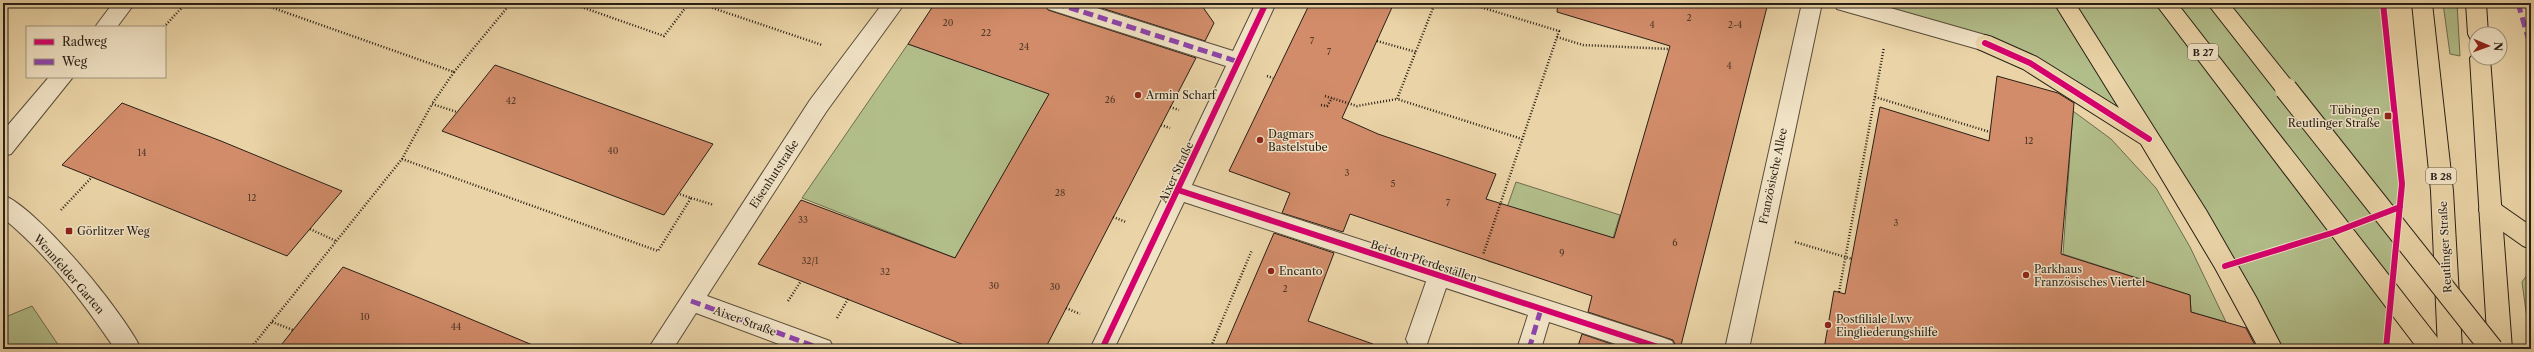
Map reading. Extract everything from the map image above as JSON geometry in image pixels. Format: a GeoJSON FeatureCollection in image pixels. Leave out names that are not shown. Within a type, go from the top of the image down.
{"type":"FeatureCollection","features":[{"type":"Feature","properties":{"kind":"main road"},"geometry":{"type":"LineString","coordinates":[[2064,3],[2148,139],[2255,318],[2271,349]]}},
{"type":"Feature","properties":{"kind":"main road","name":"B 27"},"geometry":{"type":"LineString","coordinates":[[2165,3],[2432,349]]}},
{"type":"Feature","properties":{"kind":"main road"},"geometry":{"type":"LineString","coordinates":[[2217,3],[2492,349]]}},
{"type":"Feature","properties":{"kind":"main road","name":"Reutlinger Straße"},"geometry":{"type":"LineString","coordinates":[[2422,3],[2442,191],[2450,349]]}},
{"type":"Feature","properties":{"kind":"main road"},"geometry":{"type":"LineString","coordinates":[[2476,3],[2477,26]]}},
{"type":"Feature","properties":{"kind":"main road"},"geometry":{"type":"LineString","coordinates":[[1985,43],[2030,63],[2148,139]]}},
{"type":"Feature","properties":{"kind":"main road"},"geometry":{"type":"LineString","coordinates":[[2481,66],[2500,349]]}},
{"type":"Feature","properties":{"kind":"main road"},"geometry":{"type":"LineString","coordinates":[[2490,210],[2531,239]]}},
{"type":"Feature","properties":{"kind":"street"},"geometry":{"type":"LineString","coordinates":[[106,26],[125,3]]}},
{"type":"Feature","properties":{"kind":"street","name":"Eisenhutstraße"},"geometry":{"type":"LineString","coordinates":[[660,349],[818,106],[895,3]]}},
{"type":"Feature","properties":{"kind":"street"},"geometry":{"type":"LineString","coordinates":[[1055,3],[1239,62]]}},
{"type":"Feature","properties":{"kind":"street","name":"Aixer Straße"},"geometry":{"type":"LineString","coordinates":[[1102,349],[1266,3]]}},
{"type":"Feature","properties":{"kind":"street","name":"Französische Allee"},"geometry":{"type":"LineString","coordinates":[[1736,349],[1812,3]]}},
{"type":"Feature","properties":{"kind":"street"},"geometry":{"type":"LineString","coordinates":[[1844,3],[1985,43]]}},
{"type":"Feature","properties":{"kind":"street"},"geometry":{"type":"LineString","coordinates":[[3,147],[61,78]]}},
{"type":"Feature","properties":{"kind":"street","name":"Bei den Pferdeställen"},"geometry":{"type":"LineString","coordinates":[[1178,190],[1664,349]]}},
{"type":"Feature","properties":{"kind":"street","name":"Wennfelder Garten"},"geometry":{"type":"LineString","coordinates":[[3,205],[50,248],[103,311],[128,349]]}},
{"type":"Feature","properties":{"kind":"street"},"geometry":{"type":"LineString","coordinates":[[1418,339],[1439,276]]}},
{"type":"Feature","properties":{"kind":"street","name":"Aixer Straße"},"geometry":{"type":"LineString","coordinates":[[691,301],[822,349]]}},
{"type":"Feature","properties":{"kind":"street"},"geometry":{"type":"LineString","coordinates":[[1529,349],[1541,309]]}},
{"type":"Feature","properties":{"kind":"path"},"geometry":{"type":"LineString","coordinates":[[65,3],[80,7]]}},
{"type":"Feature","properties":{"kind":"path"},"geometry":{"type":"LineString","coordinates":[[165,26],[186,3]]}},
{"type":"Feature","properties":{"kind":"path"},"geometry":{"type":"LineString","coordinates":[[259,3],[454,72]]}},
{"type":"Feature","properties":{"kind":"path"},"geometry":{"type":"LineString","coordinates":[[250,349],[402,159],[432,104],[454,72],[511,3]]}},
{"type":"Feature","properties":{"kind":"path"},"geometry":{"type":"LineString","coordinates":[[573,3],[664,36],[689,3]]}},
{"type":"Feature","properties":{"kind":"path"},"geometry":{"type":"LineString","coordinates":[[698,3],[855,56]]}},
{"type":"Feature","properties":{"kind":"path"},"geometry":{"type":"LineString","coordinates":[[1397,99],[1435,3]]}},
{"type":"Feature","properties":{"kind":"path"},"geometry":{"type":"LineString","coordinates":[[1468,3],[1559,31],[1472,287]]}},
{"type":"Feature","properties":{"kind":"path"},"geometry":{"type":"LineString","coordinates":[[1839,292],[1890,15]]}},
{"type":"Feature","properties":{"kind":"path"},"geometry":{"type":"LineString","coordinates":[[1557,37],[1583,45],[1669,49]]}},
{"type":"Feature","properties":{"kind":"path"},"geometry":{"type":"LineString","coordinates":[[1377,41],[1416,52]]}},
{"type":"Feature","properties":{"kind":"path"},"geometry":{"type":"LineString","coordinates":[[1325,96],[1357,106],[1397,99],[1522,139]]}},
{"type":"Feature","properties":{"kind":"path"},"geometry":{"type":"LineString","coordinates":[[1875,97],[1990,132]]}},
{"type":"Feature","properties":{"kind":"path"},"geometry":{"type":"LineString","coordinates":[[1321,105],[1327,106],[1332,98]]}},
{"type":"Feature","properties":{"kind":"path"},"geometry":{"type":"LineString","coordinates":[[432,104],[457,112]]}},
{"type":"Feature","properties":{"kind":"path"},"geometry":{"type":"LineString","coordinates":[[402,159],[658,251],[691,198],[679,194]]}},
{"type":"Feature","properties":{"kind":"path"},"geometry":{"type":"LineString","coordinates":[[60,212],[92,177]]}},
{"type":"Feature","properties":{"kind":"path"},"geometry":{"type":"LineString","coordinates":[[1210,349],[1265,219]]}},
{"type":"Feature","properties":{"kind":"path"},"geometry":{"type":"LineString","coordinates":[[310,229],[336,241]]}},
{"type":"Feature","properties":{"kind":"path"},"geometry":{"type":"LineString","coordinates":[[1761,232],[1852,259]]}},
{"type":"Feature","properties":{"kind":"path"},"geometry":{"type":"LineString","coordinates":[[272,322],[293,330]]}},
{"type":"Feature","properties":{"kind":"path"},"geometry":{"type":"LineString","coordinates":[[1212,344],[1224,349]]}},
{"type":"Feature","properties":{"kind":"green space"},"geometry":{"type":"Polygon","coordinates":[[[1844,3],[2382,3],[2395,98],[2402,184],[2386,349],[2271,349],[2148,139],[2030,63],[1844,3]]]}},
{"type":"Feature","properties":{"kind":"green space"},"geometry":{"type":"Polygon","coordinates":[[[2443,3],[2457,3],[2460,56],[2450,54],[2443,3]]]}},
{"type":"Feature","properties":{"kind":"green space"},"geometry":{"type":"Polygon","coordinates":[[[908,44],[1050,93],[955,258],[802,198],[908,44]]]}},
{"type":"Feature","properties":{"kind":"green space"},"geometry":{"type":"Polygon","coordinates":[[[2073,111],[2111,139],[2156,188],[2190,247],[2226,322],[2191,312],[2190,295],[2063,254],[2073,111]]]}},
{"type":"Feature","properties":{"kind":"green space"},"geometry":{"type":"Polygon","coordinates":[[[1516,182],[1620,215],[1613,238],[1530,213],[1511,268],[1488,261],[1516,182]]]}},
{"type":"Feature","properties":{"kind":"green space"},"geometry":{"type":"Polygon","coordinates":[[[2527,275],[2531,276],[2531,348],[2522,282],[2527,275]]]}},
{"type":"Feature","properties":{"kind":"green space"},"geometry":{"type":"Polygon","coordinates":[[[32,306],[61,349],[3,349],[3,318],[32,306]]]}},
{"type":"Feature","properties":{"kind":"building"},"geometry":{"type":"Polygon","coordinates":[[[935,3],[1044,3],[1048,10],[1196,58],[1045,349],[974,349],[758,264],[801,200],[955,258],[1049,94],[908,44],[935,3]]]}},
{"type":"Feature","properties":{"kind":"building"},"geometry":{"type":"Polygon","coordinates":[[[1086,3],[1200,3],[1214,23],[1205,41],[1086,3]]]}},
{"type":"Feature","properties":{"kind":"building"},"geometry":{"type":"Polygon","coordinates":[[[1310,3],[1394,3],[1342,118],[1378,134],[1496,174],[1486,199],[1614,238],[1670,46],[1557,12],[1558,3],[1768,3],[1680,349],[1677,349],[1673,340],[1588,312],[1592,296],[1350,214],[1343,232],[1282,213],[1290,193],[1229,171],[1310,3]]]}},
{"type":"Feature","properties":{"kind":"building"},"geometry":{"type":"Polygon","coordinates":[[[495,65],[713,144],[664,215],[442,131],[495,65]]]}},
{"type":"Feature","properties":{"kind":"building"},"geometry":{"type":"Polygon","coordinates":[[[1997,76],[2058,93],[2074,103],[2061,254],[2190,295],[2191,312],[2246,328],[2257,349],[1824,349],[1834,291],[1845,294],[1880,107],[1989,141],[1997,76]]]}},
{"type":"Feature","properties":{"kind":"building"},"geometry":{"type":"Polygon","coordinates":[[[122,103],[221,141],[342,191],[287,256],[62,165],[122,103]]]}},
{"type":"Feature","properties":{"kind":"building"},"geometry":{"type":"Polygon","coordinates":[[[1274,233],[1334,253],[1308,321],[1373,344],[1372,349],[1224,349],[1274,233]]]}},
{"type":"Feature","properties":{"kind":"building"},"geometry":{"type":"Polygon","coordinates":[[[343,267],[437,305],[542,349],[278,349],[343,267]]]}},
{"type":"Feature","properties":{"kind":"building"},"geometry":{"type":"Polygon","coordinates":[[[1582,334],[1626,349],[1577,349],[1582,334]]]}},
{"type":"Feature","properties":{"kind":"marked path"},"geometry":{"type":"LineString","coordinates":[[1055,3],[1239,62]]}},
{"type":"Feature","properties":{"kind":"marked path"},"geometry":{"type":"LineString","coordinates":[[2518,3],[2531,48]]}},
{"type":"Feature","properties":{"kind":"marked path"},"geometry":{"type":"LineString","coordinates":[[691,301],[822,349]]}},
{"type":"Feature","properties":{"kind":"marked path"},"geometry":{"type":"LineString","coordinates":[[1529,349],[1541,309]]}},
{"type":"Feature","properties":{"kind":"cycle path"},"geometry":{"type":"LineString","coordinates":[[1102,349],[1158,234],[1266,3]]}},
{"type":"Feature","properties":{"kind":"cycle path"},"geometry":{"type":"LineString","coordinates":[[2383,3],[2398,131],[2402,184],[2386,349]]}},
{"type":"Feature","properties":{"kind":"cycle path"},"geometry":{"type":"LineString","coordinates":[[1985,43],[2030,63],[2149,139]]}},
{"type":"Feature","properties":{"kind":"cycle path"},"geometry":{"type":"LineString","coordinates":[[1178,190],[1664,349]]}},
{"type":"Feature","properties":{"kind":"cycle path"},"geometry":{"type":"LineString","coordinates":[[2225,266],[2335,232],[2400,207]]}},
{"type":"Feature","properties":{"kind":"place","name":"Armin Scharf"},"geometry":{"type":"Point","coordinates":[1138,95]}},
{"type":"Feature","properties":{"kind":"place","name":"Tübingen Reutlinger Straße"},"geometry":{"type":"Point","coordinates":[2388,116]}},
{"type":"Feature","properties":{"kind":"place","name":"Dagmars Bastelstube"},"geometry":{"type":"Point","coordinates":[1260,140]}},
{"type":"Feature","properties":{"kind":"place","name":"Görlitzer Weg"},"geometry":{"type":"Point","coordinates":[69,231]}},
{"type":"Feature","properties":{"kind":"place","name":"Encanto"},"geometry":{"type":"Point","coordinates":[1271,271]}},
{"type":"Feature","properties":{"kind":"place","name":"Parkhaus Französisches Viertel"},"geometry":{"type":"Point","coordinates":[2026,275]}},
{"type":"Feature","properties":{"kind":"place","name":"Postfiliale Lwv Eingliederungshilfe"},"geometry":{"type":"Point","coordinates":[1828,325]}}]}
